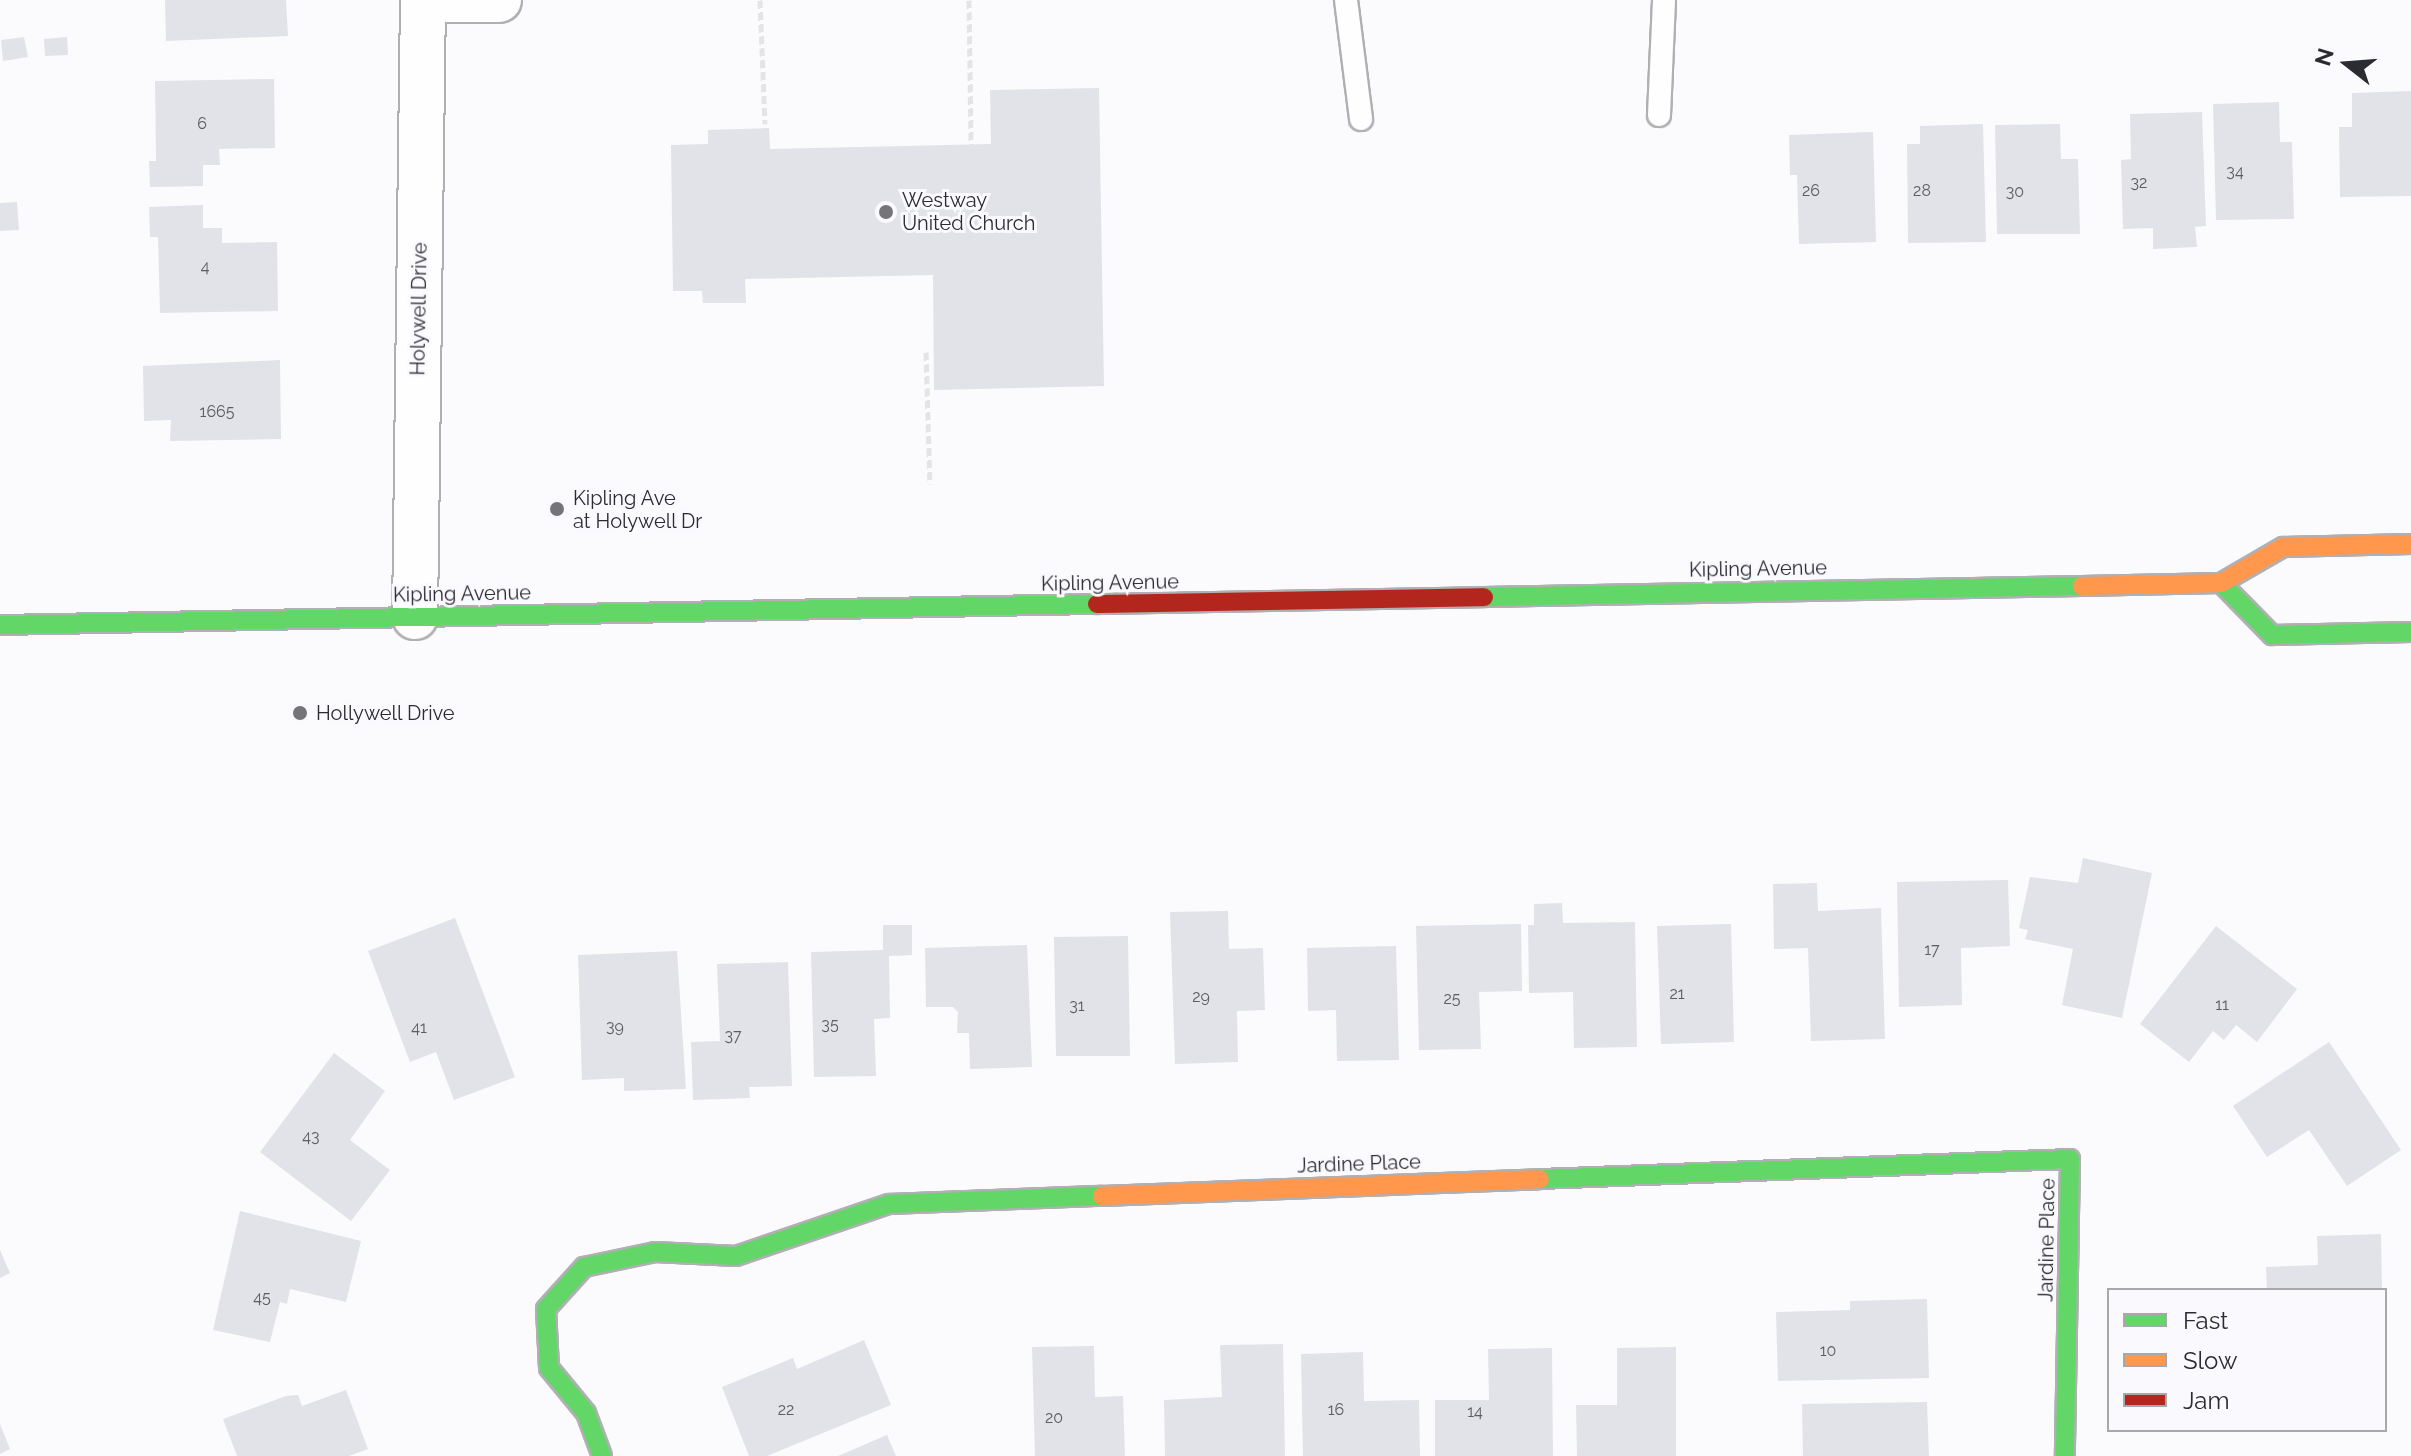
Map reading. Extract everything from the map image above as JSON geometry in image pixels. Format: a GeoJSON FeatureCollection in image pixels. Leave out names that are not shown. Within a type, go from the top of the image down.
{"type":"FeatureCollection","features":[{"type":"Feature","properties":{"kind":"main road","name":"Kipling Avenue"},"geometry":{"type":"LineString","coordinates":[[0,625],[2221,583],[2283,547],[2411,544]]}},
{"type":"Feature","properties":{"kind":"main road"},"geometry":{"type":"LineString","coordinates":[[2221,583],[2272,635],[2411,632]]}},
{"type":"Feature","properties":{"kind":"main road","name":"Jardine Place"},"geometry":{"type":"LineString","coordinates":[[602,1456],[586,1413],[549,1368],[546,1309],[584,1267],[655,1252],[736,1256],[889,1204],[2070,1159],[2065,1456]]}},
{"type":"Feature","properties":{"kind":"street","name":"Holywell Drive"},"geometry":{"type":"LineString","coordinates":[[415,617],[423,0]]}},
{"type":"Feature","properties":{"kind":"street"},"geometry":{"type":"LineString","coordinates":[[447,0],[499,0]]}},
{"type":"Feature","properties":{"kind":"lane"},"geometry":{"type":"LineString","coordinates":[[1346,0],[1361,119]]}},
{"type":"Feature","properties":{"kind":"lane"},"geometry":{"type":"LineString","coordinates":[[1659,115],[1664,0]]}},
{"type":"Feature","properties":{"kind":"path"},"geometry":{"type":"LineString","coordinates":[[760,0],[765,124]]}},
{"type":"Feature","properties":{"kind":"path"},"geometry":{"type":"LineString","coordinates":[[969,0],[971,145]]}},
{"type":"Feature","properties":{"kind":"path"},"geometry":{"type":"LineString","coordinates":[[926,352],[930,484]]}},
{"type":"Feature","properties":{"kind":"building"},"geometry":{"type":"Polygon","coordinates":[[[165,0],[286,0],[288,36],[166,41],[165,0]]]}},
{"type":"Feature","properties":{"kind":"building"},"geometry":{"type":"Polygon","coordinates":[[[24,37],[28,57],[3,61],[1,40],[24,37]]]}},
{"type":"Feature","properties":{"kind":"building"},"geometry":{"type":"Polygon","coordinates":[[[67,37],[68,55],[45,56],[44,39],[67,37]]]}},
{"type":"Feature","properties":{"kind":"building"},"geometry":{"type":"Polygon","coordinates":[[[274,79],[275,148],[219,149],[220,165],[203,165],[203,186],[150,187],[149,161],[156,161],[155,81],[274,79]]]}},
{"type":"Feature","properties":{"kind":"building","name":"Westway United Church"},"geometry":{"type":"Polygon","coordinates":[[[1099,88],[1104,386],[934,390],[933,275],[745,279],[746,303],[703,303],[702,291],[673,291],[671,145],[708,144],[708,130],[769,128],[770,149],[991,144],[990,90],[1099,88]]]}},
{"type":"Feature","properties":{"kind":"building"},"geometry":{"type":"Polygon","coordinates":[[[2411,91],[2411,196],[2340,197],[2339,127],[2352,127],[2352,93],[2411,91]]]}},
{"type":"Feature","properties":{"kind":"building"},"geometry":{"type":"Polygon","coordinates":[[[2279,102],[2280,142],[2292,142],[2294,219],[2216,220],[2213,104],[2279,102]]]}},
{"type":"Feature","properties":{"kind":"building"},"geometry":{"type":"Polygon","coordinates":[[[2202,112],[2206,226],[2195,227],[2197,247],[2153,249],[2153,228],[2123,229],[2121,160],[2131,159],[2130,114],[2202,112]]]}},
{"type":"Feature","properties":{"kind":"building"},"geometry":{"type":"Polygon","coordinates":[[[1983,124],[1986,242],[1908,243],[1907,144],[1920,144],[1920,126],[1983,124]]]}},
{"type":"Feature","properties":{"kind":"building"},"geometry":{"type":"Polygon","coordinates":[[[2060,124],[2061,159],[2078,159],[2080,234],[1997,234],[1995,125],[2060,124]]]}},
{"type":"Feature","properties":{"kind":"building"},"geometry":{"type":"Polygon","coordinates":[[[1873,132],[1876,242],[1799,244],[1797,175],[1790,175],[1789,135],[1873,132]]]}},
{"type":"Feature","properties":{"kind":"building"},"geometry":{"type":"Polygon","coordinates":[[[17,202],[19,230],[0,231],[0,203],[17,202]]]}},
{"type":"Feature","properties":{"kind":"building"},"geometry":{"type":"Polygon","coordinates":[[[203,205],[203,228],[222,228],[222,243],[277,242],[278,311],[160,313],[158,237],[150,237],[149,207],[203,205]]]}},
{"type":"Feature","properties":{"kind":"building"},"geometry":{"type":"Polygon","coordinates":[[[280,360],[281,439],[170,441],[171,420],[144,421],[143,366],[280,360]]]}},
{"type":"Feature","properties":{"kind":"building"},"geometry":{"type":"Polygon","coordinates":[[[2083,858],[2152,873],[2122,1018],[2062,1005],[2073,949],[2025,939],[2028,930],[2019,928],[2030,877],[2078,883],[2083,858]]]}},
{"type":"Feature","properties":{"kind":"building"},"geometry":{"type":"Polygon","coordinates":[[[2008,880],[2010,946],[1961,948],[1962,1005],[1899,1007],[1897,882],[2008,880]]]}},
{"type":"Feature","properties":{"kind":"building"},"geometry":{"type":"Polygon","coordinates":[[[1817,883],[1818,911],[1881,908],[1885,1039],[1811,1041],[1808,948],[1774,949],[1773,884],[1817,883]]]}},
{"type":"Feature","properties":{"kind":"building"},"geometry":{"type":"Polygon","coordinates":[[[1562,903],[1563,923],[1635,922],[1637,1047],[1574,1048],[1573,992],[1529,993],[1528,925],[1534,925],[1534,904],[1562,903]]]}},
{"type":"Feature","properties":{"kind":"building"},"geometry":{"type":"Polygon","coordinates":[[[1228,911],[1229,949],[1263,948],[1265,1010],[1237,1011],[1238,1062],[1175,1064],[1170,912],[1228,911]]]}},
{"type":"Feature","properties":{"kind":"building"},"geometry":{"type":"Polygon","coordinates":[[[455,918],[515,1077],[454,1100],[436,1052],[410,1062],[368,951],[455,918]]]}},
{"type":"Feature","properties":{"kind":"building"},"geometry":{"type":"Polygon","coordinates":[[[1521,924],[1522,991],[1479,992],[1481,1049],[1419,1050],[1416,926],[1521,924]]]}},
{"type":"Feature","properties":{"kind":"building"},"geometry":{"type":"Polygon","coordinates":[[[1731,924],[1734,1042],[1661,1044],[1657,926],[1731,924]]]}},
{"type":"Feature","properties":{"kind":"building"},"geometry":{"type":"Polygon","coordinates":[[[883,925],[912,925],[912,955],[889,956],[890,1018],[874,1019],[876,1076],[814,1077],[811,952],[883,950],[883,925]]]}},
{"type":"Feature","properties":{"kind":"building"},"geometry":{"type":"Polygon","coordinates":[[[2216,926],[2297,989],[2257,1042],[2236,1025],[2224,1040],[2213,1031],[2189,1062],[2140,1024],[2216,926]]]}},
{"type":"Feature","properties":{"kind":"building"},"geometry":{"type":"Polygon","coordinates":[[[1128,936],[1130,1056],[1056,1056],[1054,937],[1128,936]]]}},
{"type":"Feature","properties":{"kind":"building"},"geometry":{"type":"Polygon","coordinates":[[[1027,945],[1032,1067],[970,1069],[969,1033],[957,1033],[958,1012],[953,1007],[926,1007],[925,948],[1027,945]]]}},
{"type":"Feature","properties":{"kind":"building"},"geometry":{"type":"Polygon","coordinates":[[[1396,946],[1399,1060],[1337,1061],[1336,1010],[1308,1011],[1307,948],[1396,946]]]}},
{"type":"Feature","properties":{"kind":"building"},"geometry":{"type":"Polygon","coordinates":[[[677,951],[686,1089],[624,1091],[624,1078],[582,1080],[578,955],[677,951]]]}},
{"type":"Feature","properties":{"kind":"building"},"geometry":{"type":"Polygon","coordinates":[[[788,962],[792,1086],[749,1087],[750,1098],[693,1100],[691,1042],[720,1041],[717,964],[788,962]]]}},
{"type":"Feature","properties":{"kind":"building"},"geometry":{"type":"Polygon","coordinates":[[[2329,1042],[2401,1150],[2347,1186],[2309,1130],[2267,1157],[2233,1106],[2329,1042]]]}},
{"type":"Feature","properties":{"kind":"building"},"geometry":{"type":"Polygon","coordinates":[[[334,1053],[385,1091],[350,1140],[390,1170],[351,1221],[260,1152],[334,1053]]]}},
{"type":"Feature","properties":{"kind":"building"},"geometry":{"type":"Polygon","coordinates":[[[240,1211],[361,1241],[346,1302],[290,1289],[287,1304],[280,1302],[270,1342],[213,1330],[240,1211]]]}},
{"type":"Feature","properties":{"kind":"building"},"geometry":{"type":"Polygon","coordinates":[[[2381,1234],[2382,1288],[2267,1288],[2266,1267],[2318,1265],[2317,1236],[2381,1234]]]}},
{"type":"Feature","properties":{"kind":"building"},"geometry":{"type":"Polygon","coordinates":[[[0,1250],[10,1273],[0,1278],[0,1250]]]}},
{"type":"Feature","properties":{"kind":"building"},"geometry":{"type":"Polygon","coordinates":[[[1927,1299],[1929,1378],[1778,1381],[1776,1312],[1850,1310],[1850,1301],[1927,1299]]]}},
{"type":"Feature","properties":{"kind":"building"},"geometry":{"type":"Polygon","coordinates":[[[864,1340],[891,1405],[767,1456],[749,1456],[722,1387],[793,1358],[797,1369],[864,1340]]]}},
{"type":"Feature","properties":{"kind":"building"},"geometry":{"type":"Polygon","coordinates":[[[1283,1344],[1285,1456],[1165,1456],[1164,1400],[1222,1397],[1220,1345],[1283,1344]]]}},
{"type":"Feature","properties":{"kind":"building"},"geometry":{"type":"Polygon","coordinates":[[[1094,1346],[1095,1397],[1123,1396],[1125,1456],[1035,1456],[1032,1347],[1094,1346]]]}},
{"type":"Feature","properties":{"kind":"building"},"geometry":{"type":"Polygon","coordinates":[[[1676,1347],[1676,1456],[1577,1456],[1576,1405],[1617,1405],[1617,1348],[1676,1347]]]}},
{"type":"Feature","properties":{"kind":"building"},"geometry":{"type":"Polygon","coordinates":[[[1552,1348],[1553,1456],[1435,1456],[1435,1400],[1489,1400],[1488,1349],[1552,1348]]]}},
{"type":"Feature","properties":{"kind":"building"},"geometry":{"type":"Polygon","coordinates":[[[1363,1352],[1364,1401],[1419,1400],[1420,1456],[1303,1456],[1301,1354],[1363,1352]]]}},
{"type":"Feature","properties":{"kind":"building"},"geometry":{"type":"Polygon","coordinates":[[[346,1390],[368,1449],[349,1456],[237,1456],[223,1419],[286,1396],[298,1395],[302,1406],[346,1390]]]}},
{"type":"Feature","properties":{"kind":"building"},"geometry":{"type":"Polygon","coordinates":[[[1927,1402],[1929,1456],[1803,1456],[1802,1404],[1927,1402]]]}},
{"type":"Feature","properties":{"kind":"building"},"geometry":{"type":"Polygon","coordinates":[[[0,1424],[10,1449],[0,1454],[0,1424]]]}},
{"type":"Feature","properties":{"kind":"building"},"geometry":{"type":"Polygon","coordinates":[[[887,1435],[896,1456],[838,1456],[887,1435]]]}},
{"type":"Feature","properties":{"kind":"traffic: fast"},"geometry":{"type":"LineString","coordinates":[[2221,583],[2272,635],[2411,632]]}},
{"type":"Feature","properties":{"kind":"traffic: fast"},"geometry":{"type":"LineString","coordinates":[[1484,597],[2082,586]]}},
{"type":"Feature","properties":{"kind":"traffic: fast"},"geometry":{"type":"LineString","coordinates":[[0,625],[1097,604]]}},
{"type":"Feature","properties":{"kind":"traffic: fast"},"geometry":{"type":"LineString","coordinates":[[1540,1179],[2070,1159],[2065,1456]]}},
{"type":"Feature","properties":{"kind":"traffic: fast"},"geometry":{"type":"LineString","coordinates":[[602,1456],[586,1413],[549,1368],[546,1309],[584,1267],[655,1252],[736,1256],[889,1204],[1102,1196]]}},
{"type":"Feature","properties":{"kind":"traffic: slow"},"geometry":{"type":"LineString","coordinates":[[2082,586],[2221,583],[2283,547],[2411,544]]}},
{"type":"Feature","properties":{"kind":"traffic: slow"},"geometry":{"type":"LineString","coordinates":[[1102,1196],[1540,1179]]}},
{"type":"Feature","properties":{"kind":"traffic: jam"},"geometry":{"type":"LineString","coordinates":[[1097,604],[1484,597]]}},
{"type":"Feature","properties":{"kind":"place","name":"Westway United Church"},"geometry":{"type":"Point","coordinates":[886,212]}},
{"type":"Feature","properties":{"kind":"place","name":"Kipling Ave at Holywell Dr"},"geometry":{"type":"Point","coordinates":[557,509]}},
{"type":"Feature","properties":{"kind":"place","name":"Hollywell Drive"},"geometry":{"type":"Point","coordinates":[300,713]}}]}
